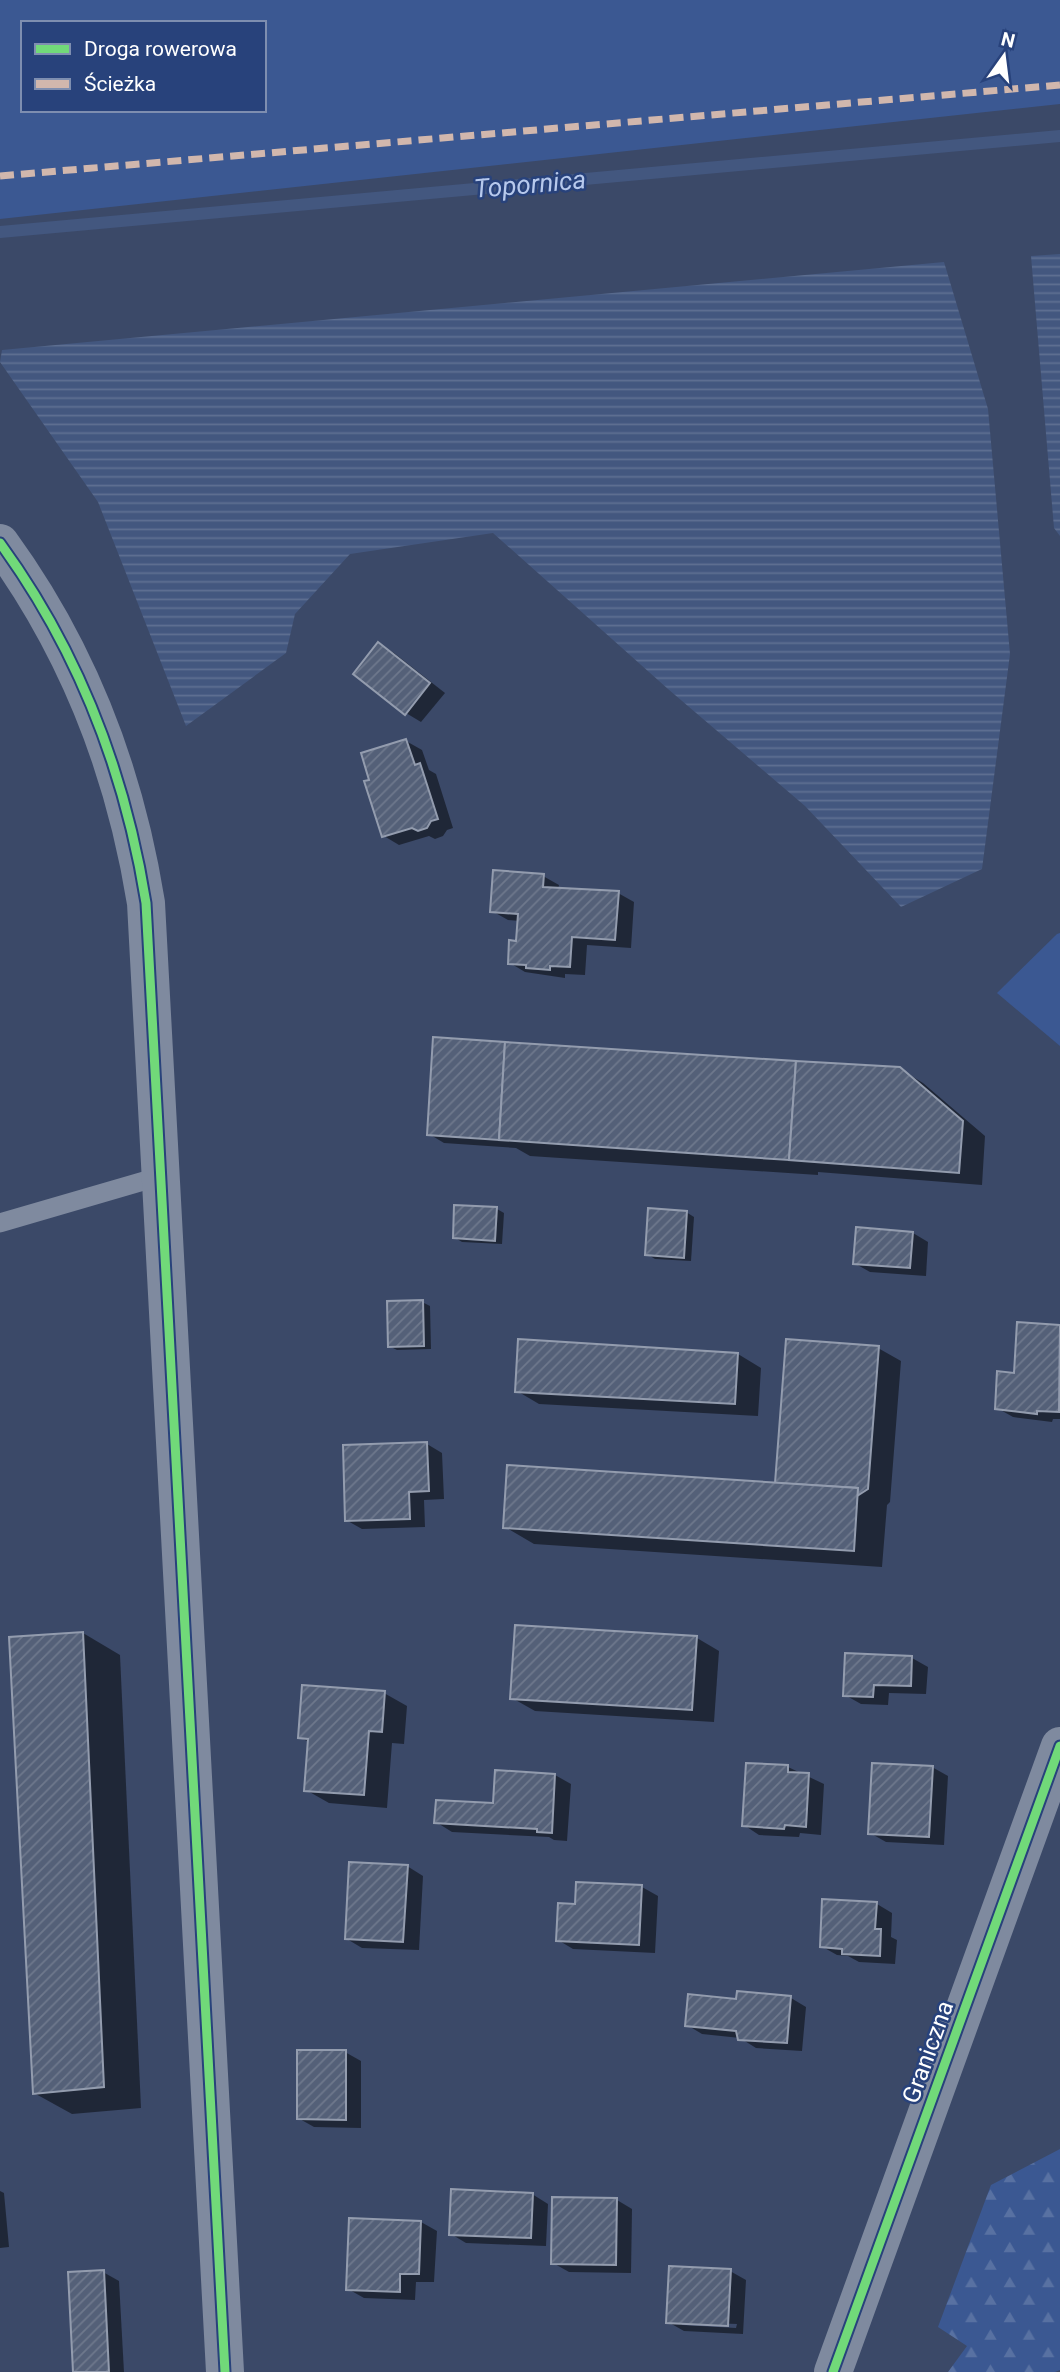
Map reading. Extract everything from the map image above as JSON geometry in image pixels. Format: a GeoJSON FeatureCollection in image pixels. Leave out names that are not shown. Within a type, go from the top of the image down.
{"type":"FeatureCollection","features":[{"type":"Feature","properties":{"kind":"street"},"geometry":{"type":"LineString","coordinates":[[0,542],[49,618],[95,713],[128,812],[141,869],[150,943],[225,2372]]}},
{"type":"Feature","properties":{"kind":"street","name":"Graniczna"},"geometry":{"type":"LineString","coordinates":[[833,2372],[1060,1746]]}},
{"type":"Feature","properties":{"kind":"lane"},"geometry":{"type":"LineString","coordinates":[[0,1223],[161,1176]]}},
{"type":"Feature","properties":{"kind":"green space"},"geometry":{"type":"Polygon","coordinates":[[[0,0],[1060,0],[1060,104],[0,219],[0,0]]]}},
{"type":"Feature","properties":{"kind":"green space"},"geometry":{"type":"Polygon","coordinates":[[[1060,933],[1060,1046],[997,993],[1060,933]]]}},
{"type":"Feature","properties":{"kind":"green space"},"geometry":{"type":"Polygon","coordinates":[[[1060,2149],[1060,2370],[948,2372],[967,2346],[938,2327],[991,2185],[1060,2149]]]}},
{"type":"Feature","properties":{"kind":"shaded area"},"geometry":{"type":"Polygon","coordinates":[[[1060,254],[1060,536],[1054,528],[1031,256],[1060,254]]]}},
{"type":"Feature","properties":{"kind":"shaded area"},"geometry":{"type":"Polygon","coordinates":[[[944,262],[988,409],[1010,654],[982,869],[901,907],[805,806],[668,689],[493,533],[350,554],[295,614],[286,653],[186,726],[98,502],[0,362],[2,350],[944,262]]]}},
{"type":"Feature","properties":{"kind":"building"},"geometry":{"type":"Polygon","coordinates":[[[378,642],[430,683],[405,715],[353,674],[378,642]]]}},
{"type":"Feature","properties":{"kind":"building"},"geometry":{"type":"Polygon","coordinates":[[[406,739],[415,765],[420,763],[438,819],[418,831],[412,828],[382,837],[364,781],[369,780],[361,753],[406,739]]]}},
{"type":"Feature","properties":{"kind":"building"},"geometry":{"type":"Polygon","coordinates":[[[493,870],[544,874],[543,887],[619,891],[615,940],[572,937],[570,967],[550,966],[550,970],[508,964],[509,940],[516,941],[518,914],[490,912],[493,870]]]}},
{"type":"Feature","properties":{"kind":"building"},"geometry":{"type":"Polygon","coordinates":[[[433,1037],[505,1042],[499,1140],[427,1135],[433,1037]]]}},
{"type":"Feature","properties":{"kind":"building"},"geometry":{"type":"Polygon","coordinates":[[[505,1042],[796,1061],[789,1160],[499,1140],[505,1042]]]}},
{"type":"Feature","properties":{"kind":"building"},"geometry":{"type":"Polygon","coordinates":[[[796,1061],[900,1067],[963,1121],[959,1173],[789,1160],[796,1061]]]}},
{"type":"Feature","properties":{"kind":"building"},"geometry":{"type":"Polygon","coordinates":[[[454,1205],[497,1207],[495,1241],[453,1238],[454,1205]]]}},
{"type":"Feature","properties":{"kind":"building"},"geometry":{"type":"Polygon","coordinates":[[[648,1208],[687,1211],[684,1258],[645,1255],[648,1208]]]}},
{"type":"Feature","properties":{"kind":"building"},"geometry":{"type":"Polygon","coordinates":[[[856,1227],[913,1232],[910,1268],[853,1264],[856,1227]]]}},
{"type":"Feature","properties":{"kind":"building"},"geometry":{"type":"Polygon","coordinates":[[[423,1300],[424,1346],[388,1347],[387,1301],[423,1300]]]}},
{"type":"Feature","properties":{"kind":"building"},"geometry":{"type":"Polygon","coordinates":[[[1017,1322],[1060,1325],[1059,1412],[1037,1411],[1037,1414],[995,1409],[997,1371],[1014,1373],[1017,1322]]]}},
{"type":"Feature","properties":{"kind":"building"},"geometry":{"type":"Polygon","coordinates":[[[518,1339],[738,1353],[735,1404],[515,1392],[518,1339]]]}},
{"type":"Feature","properties":{"kind":"building"},"geometry":{"type":"Polygon","coordinates":[[[786,1339],[879,1346],[868,1489],[857,1496],[858,1488],[775,1483],[786,1339]]]}},
{"type":"Feature","properties":{"kind":"building"},"geometry":{"type":"Polygon","coordinates":[[[427,1442],[429,1491],[409,1492],[410,1519],[345,1521],[343,1445],[427,1442]]]}},
{"type":"Feature","properties":{"kind":"building"},"geometry":{"type":"Polygon","coordinates":[[[507,1465],[858,1488],[854,1551],[503,1528],[507,1465]]]}},
{"type":"Feature","properties":{"kind":"building"},"geometry":{"type":"Polygon","coordinates":[[[515,1625],[697,1636],[692,1710],[510,1699],[515,1625]]]}},
{"type":"Feature","properties":{"kind":"building"},"geometry":{"type":"Polygon","coordinates":[[[83,1632],[104,2087],[33,2094],[9,1637],[83,1632]]]}},
{"type":"Feature","properties":{"kind":"building"},"geometry":{"type":"Polygon","coordinates":[[[845,1653],[912,1656],[911,1686],[874,1685],[873,1697],[843,1696],[845,1653]]]}},
{"type":"Feature","properties":{"kind":"building"},"geometry":{"type":"Polygon","coordinates":[[[302,1685],[385,1691],[382,1732],[369,1731],[364,1795],[304,1791],[308,1739],[298,1738],[302,1685]]]}},
{"type":"Feature","properties":{"kind":"building"},"geometry":{"type":"Polygon","coordinates":[[[746,1763],[788,1765],[788,1772],[809,1773],[806,1827],[785,1825],[784,1829],[742,1826],[746,1763]]]}},
{"type":"Feature","properties":{"kind":"building"},"geometry":{"type":"Polygon","coordinates":[[[872,1763],[933,1766],[929,1837],[868,1834],[872,1763]]]}},
{"type":"Feature","properties":{"kind":"building"},"geometry":{"type":"Polygon","coordinates":[[[495,1770],[555,1774],[552,1833],[537,1832],[537,1829],[434,1823],[436,1800],[493,1803],[495,1770]]]}},
{"type":"Feature","properties":{"kind":"building"},"geometry":{"type":"Polygon","coordinates":[[[349,1862],[408,1865],[403,1942],[345,1939],[349,1862]]]}},
{"type":"Feature","properties":{"kind":"building"},"geometry":{"type":"Polygon","coordinates":[[[576,1882],[642,1885],[639,1945],[556,1941],[558,1903],[575,1904],[576,1882]]]}},
{"type":"Feature","properties":{"kind":"building"},"geometry":{"type":"Polygon","coordinates":[[[822,1899],[877,1902],[875,1929],[881,1929],[880,1956],[842,1954],[842,1949],[820,1947],[822,1899]]]}},
{"type":"Feature","properties":{"kind":"building"},"geometry":{"type":"Polygon","coordinates":[[[737,1991],[791,1996],[787,2043],[738,2040],[736,2031],[685,2026],[688,1994],[736,1999],[737,1991]]]}},
{"type":"Feature","properties":{"kind":"building"},"geometry":{"type":"Polygon","coordinates":[[[297,2050],[346,2050],[346,2120],[297,2119],[297,2050]]]}},
{"type":"Feature","properties":{"kind":"building"},"geometry":{"type":"Polygon","coordinates":[[[451,2189],[533,2193],[531,2238],[449,2235],[451,2189]]]}},
{"type":"Feature","properties":{"kind":"building"},"geometry":{"type":"Polygon","coordinates":[[[552,2197],[617,2198],[616,2265],[551,2264],[552,2197]]]}},
{"type":"Feature","properties":{"kind":"building"},"geometry":{"type":"Polygon","coordinates":[[[349,2218],[421,2221],[419,2274],[400,2274],[400,2292],[346,2290],[349,2218]]]}},
{"type":"Feature","properties":{"kind":"building"},"geometry":{"type":"Polygon","coordinates":[[[669,2266],[731,2269],[728,2326],[666,2323],[669,2266]]]}},
{"type":"Feature","properties":{"kind":"building"},"geometry":{"type":"Polygon","coordinates":[[[104,2270],[109,2372],[73,2372],[68,2272],[104,2270]]]}},
{"type":"Feature","properties":{"kind":"waterway","name":"Topornica"},"geometry":{"type":"LineString","coordinates":[[0,232],[1060,136]]}},
{"type":"Feature","properties":{"kind":"marked path"},"geometry":{"type":"LineString","coordinates":[[0,176],[1060,85]]}},
{"type":"Feature","properties":{"kind":"cycle path"},"geometry":{"type":"LineString","coordinates":[[0,543],[53,626],[94,714],[125,807],[146,903],[225,2372]]}},
{"type":"Feature","properties":{"kind":"cycle path"},"geometry":{"type":"LineString","coordinates":[[833,2372],[1060,1746]]}}]}
